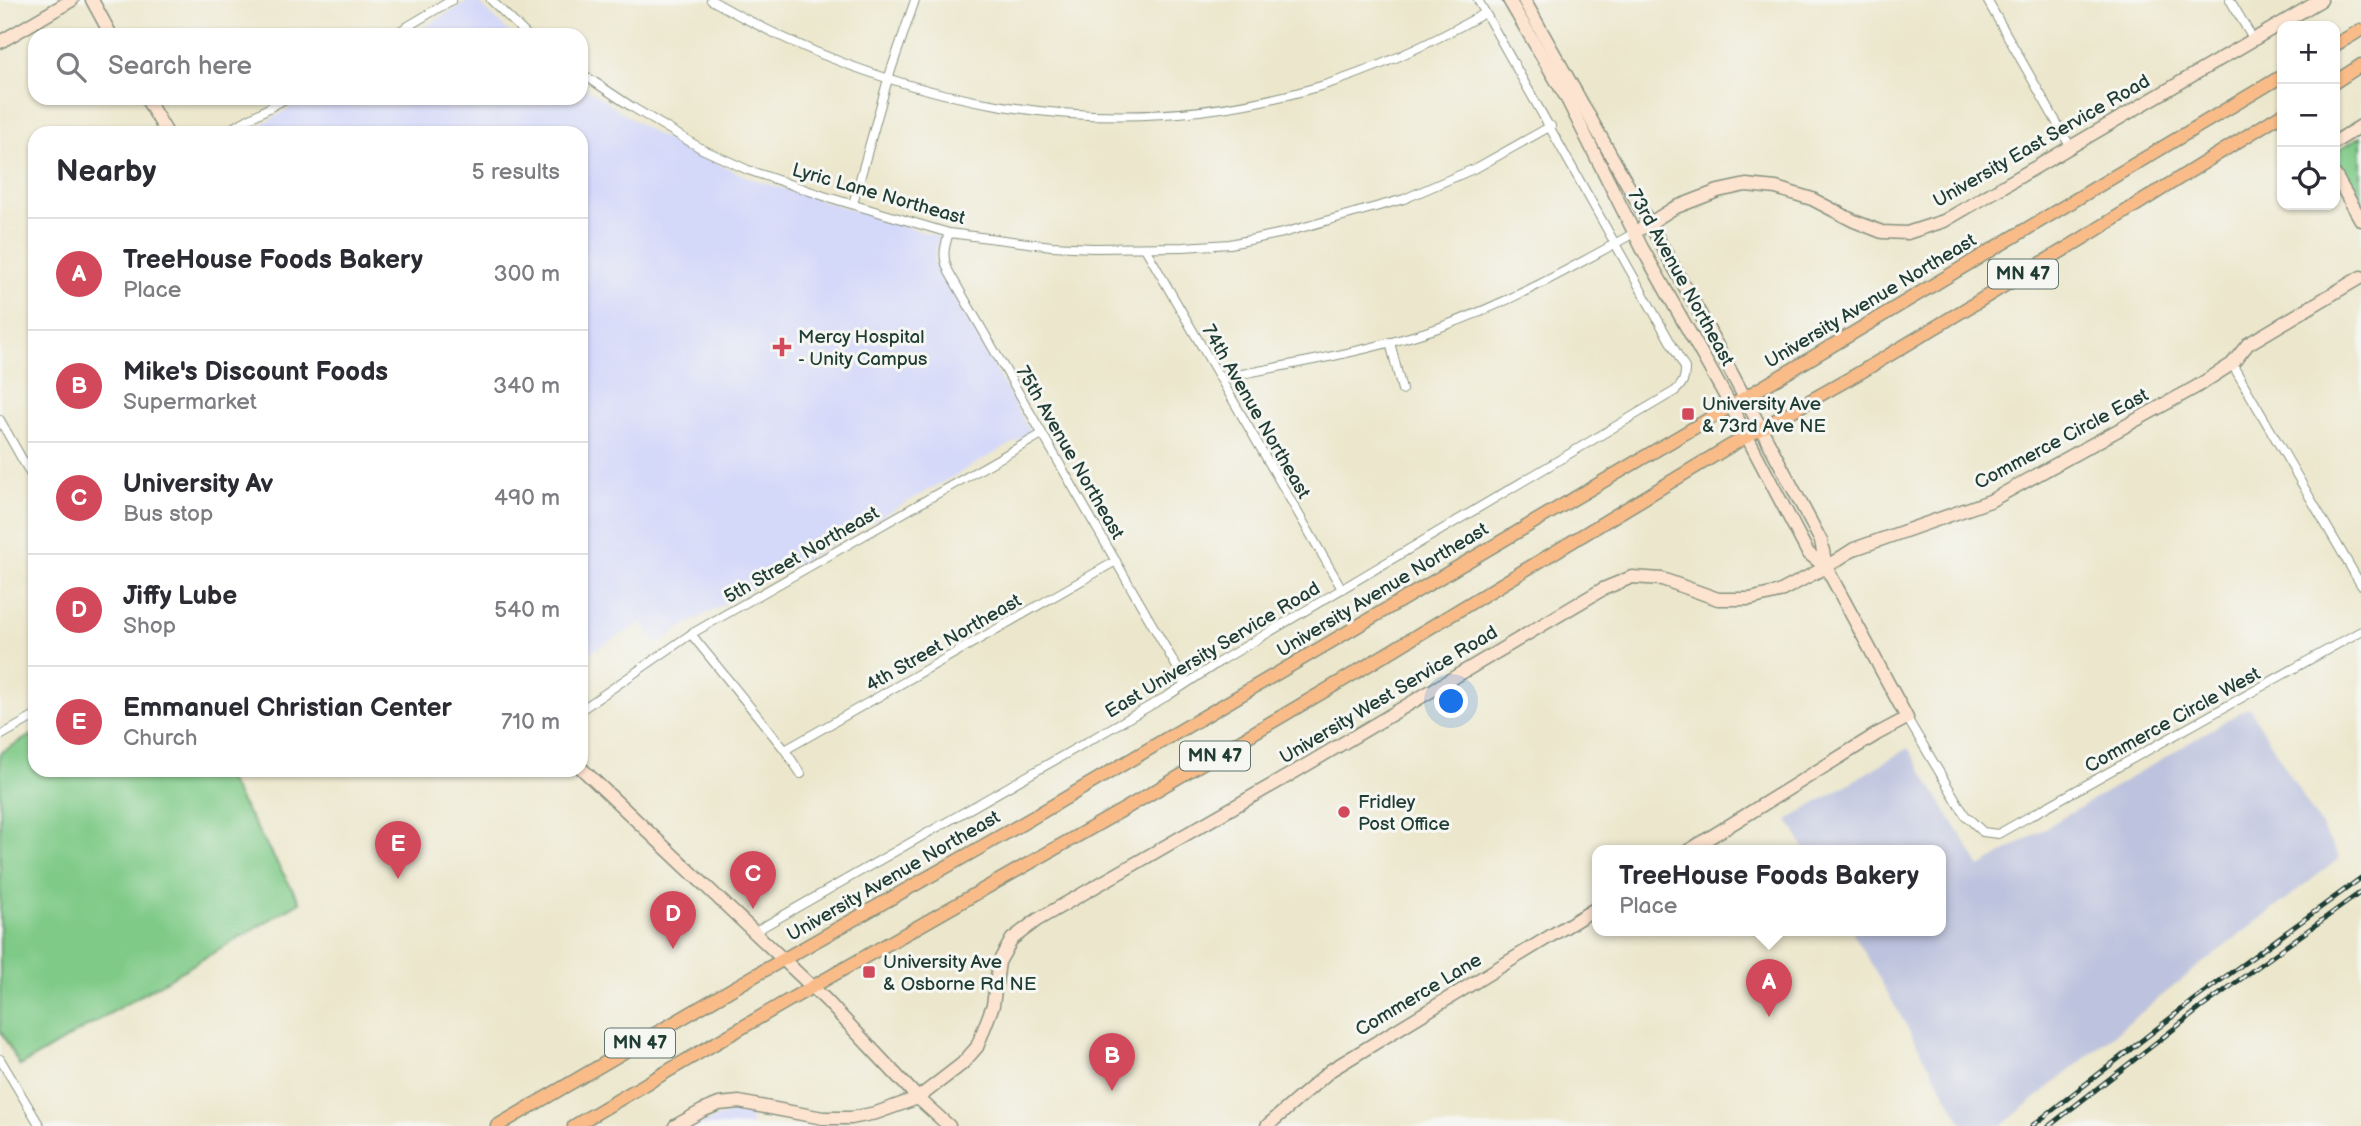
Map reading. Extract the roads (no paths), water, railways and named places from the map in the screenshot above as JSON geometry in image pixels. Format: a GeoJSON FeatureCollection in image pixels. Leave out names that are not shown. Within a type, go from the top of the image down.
{"type":"FeatureCollection","features":[{"type":"Feature","properties":{"kind":"main road"},"geometry":{"type":"LineString","coordinates":[[2340,42],[2361,30]]}},
{"type":"Feature","properties":{"kind":"main road"},"geometry":{"type":"LineString","coordinates":[[2340,79],[2361,65]]}},
{"type":"Feature","properties":{"kind":"main road","name":"University Avenue Northeast"},"geometry":{"type":"LineString","coordinates":[[497,1126],[1020,825],[1731,406],[2277,79]]}},
{"type":"Feature","properties":{"kind":"main road","name":"MN 47"},"geometry":{"type":"LineString","coordinates":[[574,1126],[1121,811],[1456,613],[1746,437],[1861,372],[2069,247],[2277,117]]}},
{"type":"Feature","properties":{"kind":"street"},"geometry":{"type":"LineString","coordinates":[[0,42],[72,0]]}},
{"type":"Feature","properties":{"kind":"street"},"geometry":{"type":"LineString","coordinates":[[92,0],[107,28]]}},
{"type":"Feature","properties":{"kind":"street"},"geometry":{"type":"LineString","coordinates":[[405,28],[452,0]]}},
{"type":"Feature","properties":{"kind":"street"},"geometry":{"type":"LineString","coordinates":[[491,0],[520,28]]}},
{"type":"Feature","properties":{"kind":"street"},"geometry":{"type":"LineString","coordinates":[[710,0],[827,57],[939,94],[987,105],[1109,117],[1158,116],[1256,102],[1321,86],[1418,48],[1485,13]]}},
{"type":"Feature","properties":{"kind":"street"},"geometry":{"type":"LineString","coordinates":[[853,204],[888,79],[915,0]]}},
{"type":"Feature","properties":{"kind":"street"},"geometry":{"type":"LineString","coordinates":[[1478,0],[1615,244]]}},
{"type":"Feature","properties":{"kind":"street","name":"73rd Avenue Northeast"},"geometry":{"type":"LineString","coordinates":[[1509,0],[1566,97],[1634,233],[1731,406],[1808,552],[1826,567]]}},
{"type":"Feature","properties":{"kind":"street","name":"73rd Avenue Northeast"},"geometry":{"type":"LineString","coordinates":[[1524,0],[1650,225],[1821,541],[1826,567],[1907,718],[1965,815],[1983,832],[1998,834]]}},
{"type":"Feature","properties":{"kind":"street"},"geometry":{"type":"LineString","coordinates":[[1987,0],[2070,146]]}},
{"type":"Feature","properties":{"kind":"street"},"geometry":{"type":"LineString","coordinates":[[2230,0],[2253,39]]}},
{"type":"Feature","properties":{"kind":"street","name":"University East Service Road"},"geometry":{"type":"LineString","coordinates":[[1634,233],[1674,208],[1718,191],[1746,186],[1776,188],[1812,199],[1882,232],[1907,233],[1944,221],[2321,0]]}},
{"type":"Feature","properties":{"kind":"street","name":"Lyric Lane Northeast"},"geometry":{"type":"LineString","coordinates":[[588,78],[702,149],[748,170],[949,233],[1052,246],[1145,248],[1230,244],[1283,233],[1404,199],[1478,167],[1551,126]]}},
{"type":"Feature","properties":{"kind":"street"},"geometry":{"type":"LineString","coordinates":[[150,105],[163,126]]}},
{"type":"Feature","properties":{"kind":"street"},"geometry":{"type":"LineString","coordinates":[[236,126],[274,105]]}},
{"type":"Feature","properties":{"kind":"street"},"geometry":{"type":"LineString","coordinates":[[2340,139],[2361,126]]}},
{"type":"Feature","properties":{"kind":"street"},"geometry":{"type":"LineString","coordinates":[[2340,184],[2361,220]]}},
{"type":"Feature","properties":{"kind":"street","name":"75th Avenue Northeast"},"geometry":{"type":"LineString","coordinates":[[949,233],[943,260],[948,272],[1186,683]]}},
{"type":"Feature","properties":{"kind":"street"},"geometry":{"type":"LineString","coordinates":[[1220,378],[1329,358],[1439,327],[1542,284],[1634,233]]}},
{"type":"Feature","properties":{"kind":"street","name":"East University Service Road"},"geometry":{"type":"LineString","coordinates":[[754,932],[1169,695],[1675,391],[1682,384],[1685,368],[1615,244]]}},
{"type":"Feature","properties":{"kind":"street","name":"74th Avenue Northeast"},"geometry":{"type":"LineString","coordinates":[[1145,248],[1342,589]]}},
{"type":"Feature","properties":{"kind":"street","name":"Commerce Circle East"},"geometry":{"type":"LineString","coordinates":[[1826,567],[1854,549],[1990,501],[2196,387],[2232,363],[2248,344],[2361,277]]}},
{"type":"Feature","properties":{"kind":"street"},"geometry":{"type":"LineString","coordinates":[[1390,342],[1402,390]]}},
{"type":"Feature","properties":{"kind":"street"},"geometry":{"type":"LineString","coordinates":[[2232,363],[2361,585]]}},
{"type":"Feature","properties":{"kind":"street"},"geometry":{"type":"LineString","coordinates":[[0,420],[28,470]]}},
{"type":"Feature","properties":{"kind":"street","name":"5th Street Northeast"},"geometry":{"type":"LineString","coordinates":[[588,705],[691,635],[1042,434]]}},
{"type":"Feature","properties":{"kind":"street","name":"4th Street Northeast"},"geometry":{"type":"LineString","coordinates":[[785,750],[1116,561]]}},
{"type":"Feature","properties":{"kind":"street","name":"University West Service Road"},"geometry":{"type":"LineString","coordinates":[[676,1126],[719,1104],[738,1102],[822,1118],[850,1118],[876,1113],[918,1098],[962,1064],[977,1047],[993,1005],[999,962],[1012,939],[1037,919],[1286,777],[1603,589],[1632,577],[1662,579],[1718,599],[1750,599],[1779,592],[1826,567]]}},
{"type":"Feature","properties":{"kind":"street","name":"Commerce Circle West"},"geometry":{"type":"LineString","coordinates":[[1998,834],[2361,631]]}},
{"type":"Feature","properties":{"kind":"street"},"geometry":{"type":"LineString","coordinates":[[691,635],[785,750],[801,774]]}},
{"type":"Feature","properties":{"kind":"street"},"geometry":{"type":"LineString","coordinates":[[1698,845],[1873,736],[1907,718]]}},
{"type":"Feature","properties":{"kind":"street"},"geometry":{"type":"LineString","coordinates":[[0,735],[28,720]]}},
{"type":"Feature","properties":{"kind":"street"},"geometry":{"type":"LineString","coordinates":[[588,775],[812,988],[918,1098],[949,1126]]}},
{"type":"Feature","properties":{"kind":"street","name":"Commerce Lane"},"geometry":{"type":"LineString","coordinates":[[1267,1126],[1331,1070],[1592,910]]}},
{"type":"Feature","properties":{"kind":"street"},"geometry":{"type":"LineString","coordinates":[[0,1059],[3,1073],[40,1126]]}},
{"type":"Feature","properties":{"kind":"railway"},"geometry":{"type":"LineString","coordinates":[[2032,1126],[2195,999],[2361,878]]}},
{"type":"Feature","properties":{"kind":"railway"},"geometry":{"type":"LineString","coordinates":[[2049,1126],[2202,1007],[2361,892]]}},
{"type":"Feature","properties":{"kind":"place","name":"Mercy Hospital - Unity Campus"},"geometry":{"type":"Point","coordinates":[782,347]}},
{"type":"Feature","properties":{"kind":"place","name":"University Ave & 73rd Ave NE"},"geometry":{"type":"Point","coordinates":[1688,414]}},
{"type":"Feature","properties":{"kind":"place","name":"Fridley Post Office"},"geometry":{"type":"Point","coordinates":[1344,812]}},
{"type":"Feature","properties":{"kind":"place","name":"Emmanuel Christian Center"},"geometry":{"type":"Point","coordinates":[398,879]}},
{"type":"Feature","properties":{"kind":"place","name":"University Av"},"geometry":{"type":"Point","coordinates":[753,909]}},
{"type":"Feature","properties":{"kind":"place","name":"Jiffy Lube"},"geometry":{"type":"Point","coordinates":[673,949]}},
{"type":"Feature","properties":{"kind":"place","name":"University Ave & Osborne Rd NE"},"geometry":{"type":"Point","coordinates":[869,972]}},
{"type":"Feature","properties":{"kind":"place","name":"TreeHouse Foods Bakery"},"geometry":{"type":"Point","coordinates":[1769,1017]}},
{"type":"Feature","properties":{"kind":"place","name":"Mike's Discount Foods"},"geometry":{"type":"Point","coordinates":[1112,1091]}}]}
